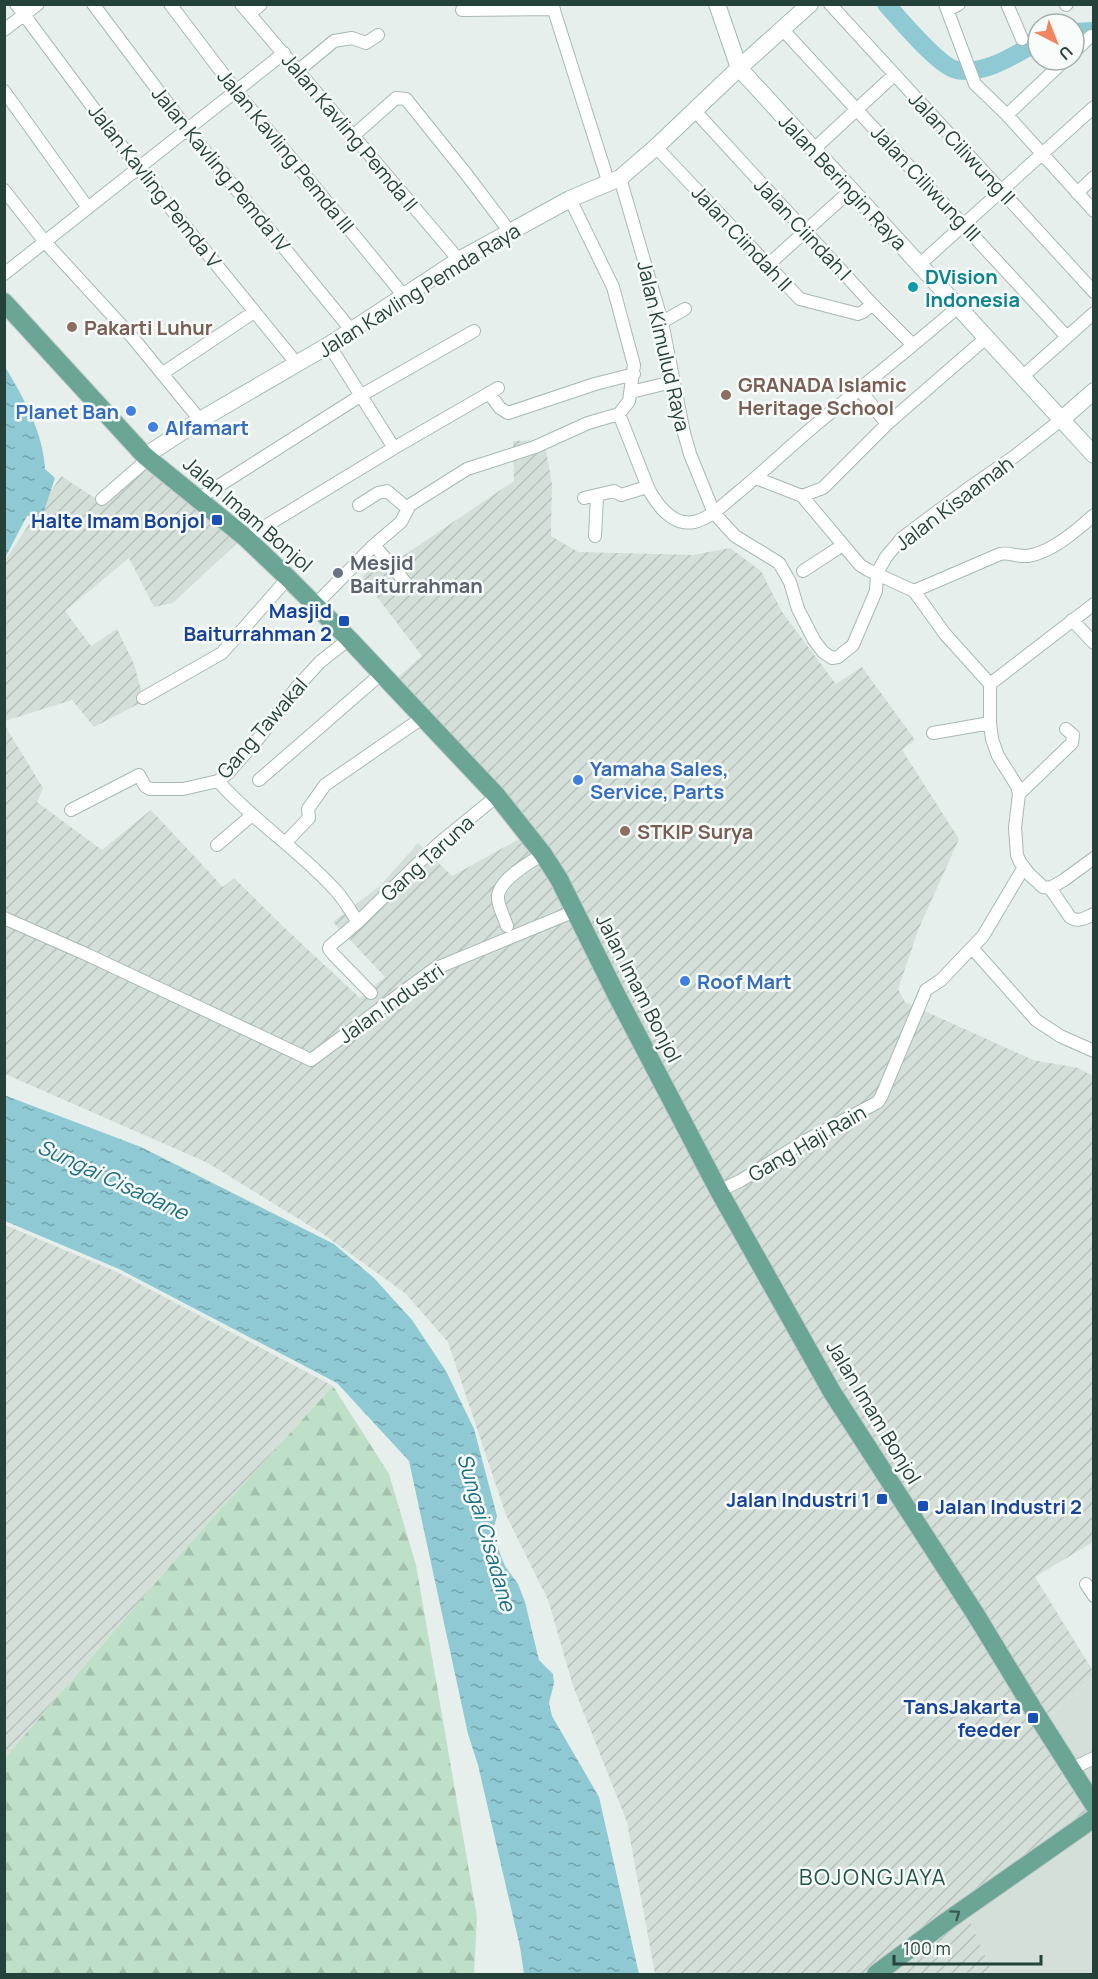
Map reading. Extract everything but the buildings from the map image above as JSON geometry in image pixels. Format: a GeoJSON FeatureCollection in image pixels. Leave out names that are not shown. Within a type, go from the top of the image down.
{"type":"FeatureCollection","features":[{"type":"Feature","properties":{"kind":"main road","name":"Jalan Imam Bonjol"},"geometry":{"type":"LineString","coordinates":[[4,302],[147,458],[246,538],[349,639],[497,796],[543,854],[575,911],[719,1191],[842,1408],[1094,1805]]}},
{"type":"Feature","properties":{"kind":"main road"},"geometry":{"type":"LineString","coordinates":[[876,1974],[1094,1818]]}},
{"type":"Feature","properties":{"kind":"street","name":"Jalan Kavling Pemda V"},"geometry":{"type":"LineString","coordinates":[[16,4],[138,168],[297,364]]}},
{"type":"Feature","properties":{"kind":"street"},"geometry":{"type":"LineString","coordinates":[[4,30],[38,4]]}},
{"type":"Feature","properties":{"kind":"street","name":"Jalan Kavling Pemda IV"},"geometry":{"type":"LineString","coordinates":[[93,4],[187,129],[352,331]]}},
{"type":"Feature","properties":{"kind":"street","name":"Jalan Kavling Pemda III"},"geometry":{"type":"LineString","coordinates":[[170,4],[236,91],[404,296]]}},
{"type":"Feature","properties":{"kind":"street"},"geometry":{"type":"LineString","coordinates":[[246,9],[261,4]]}},
{"type":"Feature","properties":{"kind":"street"},"geometry":{"type":"LineString","coordinates":[[717,4],[739,68]]}},
{"type":"Feature","properties":{"kind":"street","name":"Jalan Kavling Pemda Raya"},"geometry":{"type":"LineString","coordinates":[[147,458],[200,420],[352,331],[459,260],[570,199],[615,181],[656,147],[810,4]]}},
{"type":"Feature","properties":{"kind":"street","name":"Jalan Ciliwung II"},"geometry":{"type":"LineString","coordinates":[[830,4],[1094,292]]}},
{"type":"Feature","properties":{"kind":"street"},"geometry":{"type":"LineString","coordinates":[[1007,4],[1022,39]]}},
{"type":"Feature","properties":{"kind":"street"},"geometry":{"type":"LineString","coordinates":[[950,6],[972,80],[1094,211]]}},
{"type":"Feature","properties":{"kind":"street"},"geometry":{"type":"LineString","coordinates":[[462,10],[553,7]]}},
{"type":"Feature","properties":{"kind":"street","name":"Jalan Kimulud Raya"},"geometry":{"type":"LineString","coordinates":[[553,7],[662,322],[672,382],[690,454],[714,513]]}},
{"type":"Feature","properties":{"kind":"street","name":"Jalan Kavling Pemda II"},"geometry":{"type":"LineString","coordinates":[[246,9],[459,260]]}},
{"type":"Feature","properties":{"kind":"street","name":"Jalan Ciliwung III"},"geometry":{"type":"LineString","coordinates":[[783,30],[1067,337]]}},
{"type":"Feature","properties":{"kind":"street"},"geometry":{"type":"LineString","coordinates":[[298,70],[334,41],[350,38],[366,43],[378,35]]}},
{"type":"Feature","properties":{"kind":"street"},"geometry":{"type":"LineString","coordinates":[[1086,41],[1091,36]]}},
{"type":"Feature","properties":{"kind":"street"},"geometry":{"type":"LineString","coordinates":[[4,274],[284,53]]}},
{"type":"Feature","properties":{"kind":"street","name":"Jalan Beringin Raya"},"geometry":{"type":"LineString","coordinates":[[739,68],[1094,454]]}},
{"type":"Feature","properties":{"kind":"street"},"geometry":{"type":"LineString","coordinates":[[1006,115],[1052,72]]}},
{"type":"Feature","properties":{"kind":"street"},"geometry":{"type":"LineString","coordinates":[[814,149],[894,75]]}},
{"type":"Feature","properties":{"kind":"street"},"geometry":{"type":"LineString","coordinates":[[4,91],[88,208]]}},
{"type":"Feature","properties":{"kind":"street"},"geometry":{"type":"LineString","coordinates":[[352,136],[396,98],[406,99],[467,174],[510,232]]}},
{"type":"Feature","properties":{"kind":"street"},"geometry":{"type":"LineString","coordinates":[[919,265],[1094,107]]}},
{"type":"Feature","properties":{"kind":"street","name":"Jalan Ciindah I"},"geometry":{"type":"LineString","coordinates":[[695,111],[872,304],[914,345]]}},
{"type":"Feature","properties":{"kind":"street","name":"Jalan Ciindah II"},"geometry":{"type":"LineString","coordinates":[[656,147],[802,300],[858,314],[872,304]]}},
{"type":"Feature","properties":{"kind":"street"},"geometry":{"type":"LineString","coordinates":[[1077,193],[1094,177]]}},
{"type":"Feature","properties":{"kind":"street"},"geometry":{"type":"LineString","coordinates":[[4,190],[45,242],[163,373],[200,420]]}},
{"type":"Feature","properties":{"kind":"street"},"geometry":{"type":"LineString","coordinates":[[768,265],[851,190]]}},
{"type":"Feature","properties":{"kind":"street"},"geometry":{"type":"LineString","coordinates":[[315,605],[374,545],[401,522],[407,508],[414,502],[467,469],[535,447],[588,423],[619,414],[627,405],[634,374],[633,358],[613,287],[570,199]]}},
{"type":"Feature","properties":{"kind":"street"},"geometry":{"type":"LineString","coordinates":[[619,414],[647,487],[659,506],[675,519],[685,523],[696,522],[714,513],[958,307]]}},
{"type":"Feature","properties":{"kind":"street"},"geometry":{"type":"LineString","coordinates":[[662,322],[685,309]]}},
{"type":"Feature","properties":{"kind":"street"},"geometry":{"type":"LineString","coordinates":[[163,373],[254,312]]}},
{"type":"Feature","properties":{"kind":"street"},"geometry":{"type":"LineString","coordinates":[[1022,377],[1094,313]]}},
{"type":"Feature","properties":{"kind":"street"},"geometry":{"type":"LineString","coordinates":[[198,499],[360,396],[474,331]]}},
{"type":"Feature","properties":{"kind":"street"},"geometry":{"type":"LineString","coordinates":[[802,496],[823,488],[886,424],[986,338]]}},
{"type":"Feature","properties":{"kind":"street"},"geometry":{"type":"LineString","coordinates":[[329,345],[394,448]]}},
{"type":"Feature","properties":{"kind":"street"},"geometry":{"type":"LineString","coordinates":[[246,538],[493,391],[500,408],[508,413],[595,384],[634,374]]}},
{"type":"Feature","properties":{"kind":"street"},"geometry":{"type":"LineString","coordinates":[[631,392],[672,382]]}},
{"type":"Feature","properties":{"kind":"street"},"geometry":{"type":"LineString","coordinates":[[860,390],[886,424]]}},
{"type":"Feature","properties":{"kind":"street"},"geometry":{"type":"LineString","coordinates":[[1062,419],[1094,391]]}},
{"type":"Feature","properties":{"kind":"street","name":"Jalan Kisaamah"},"geometry":{"type":"LineString","coordinates":[[714,513],[735,536],[779,563],[786,573],[798,609],[814,640],[823,652],[832,658],[838,657],[853,645],[876,591],[877,573],[886,557],[902,538],[1016,456],[1062,419]]}},
{"type":"Feature","properties":{"kind":"street"},"geometry":{"type":"LineString","coordinates":[[102,500],[147,458]]}},
{"type":"Feature","properties":{"kind":"street"},"geometry":{"type":"LineString","coordinates":[[756,478],[802,496],[860,565],[914,591],[945,634],[990,684],[990,723],[998,756],[1017,786],[1019,794],[1015,841],[1017,855],[1024,867],[1043,887],[1050,888],[1094,858]]}},
{"type":"Feature","properties":{"kind":"street"},"geometry":{"type":"LineString","coordinates":[[596,536],[590,497],[614,491],[621,495],[647,487]]}},
{"type":"Feature","properties":{"kind":"street"},"geometry":{"type":"LineString","coordinates":[[359,505],[385,491],[392,494],[407,508]]}},
{"type":"Feature","properties":{"kind":"street"},"geometry":{"type":"LineString","coordinates":[[914,591],[999,554],[1026,556],[1042,551],[1069,535],[1094,515]]}},
{"type":"Feature","properties":{"kind":"street"},"geometry":{"type":"LineString","coordinates":[[374,545],[406,583]]}},
{"type":"Feature","properties":{"kind":"street"},"geometry":{"type":"LineString","coordinates":[[803,571],[843,545]]}},
{"type":"Feature","properties":{"kind":"street"},"geometry":{"type":"LineString","coordinates":[[143,698],[222,653],[288,578]]}},
{"type":"Feature","properties":{"kind":"street"},"geometry":{"type":"LineString","coordinates":[[990,684],[1094,604]]}},
{"type":"Feature","properties":{"kind":"street"},"geometry":{"type":"LineString","coordinates":[[1072,620],[1094,643]]}},
{"type":"Feature","properties":{"kind":"street","name":"Gang Tawakal"},"geometry":{"type":"LineString","coordinates":[[71,810],[139,775],[145,786],[157,790],[183,789],[218,781],[258,739],[297,687],[320,662],[349,639]]}},
{"type":"Feature","properties":{"kind":"street"},"geometry":{"type":"LineString","coordinates":[[259,780],[381,674]]}},
{"type":"Feature","properties":{"kind":"street"},"geometry":{"type":"LineString","coordinates":[[285,843],[309,818],[308,809],[326,785],[422,718]]}},
{"type":"Feature","properties":{"kind":"street"},"geometry":{"type":"LineString","coordinates":[[933,733],[990,723]]}},
{"type":"Feature","properties":{"kind":"street"},"geometry":{"type":"LineString","coordinates":[[1019,794],[1072,743],[1073,735],[1066,729]]}},
{"type":"Feature","properties":{"kind":"street"},"geometry":{"type":"LineString","coordinates":[[218,781],[251,816],[285,843],[337,892],[358,922]]}},
{"type":"Feature","properties":{"kind":"street","name":"Gang Taruna"},"geometry":{"type":"LineString","coordinates":[[371,993],[329,949],[437,845],[497,796]]}},
{"type":"Feature","properties":{"kind":"street"},"geometry":{"type":"LineString","coordinates":[[218,845],[251,816]]}},
{"type":"Feature","properties":{"kind":"street"},"geometry":{"type":"LineString","coordinates":[[507,926],[498,897],[500,890],[507,880],[543,854]]}},
{"type":"Feature","properties":{"kind":"street","name":"Gang Haji Rain"},"geometry":{"type":"LineString","coordinates":[[719,1191],[880,1099],[926,990],[941,980],[973,949],[994,921],[1024,867]]}},
{"type":"Feature","properties":{"kind":"street"},"geometry":{"type":"LineString","coordinates":[[1050,888],[1070,917],[1075,920],[1094,914]]}},
{"type":"Feature","properties":{"kind":"street","name":"Jalan Industri"},"geometry":{"type":"LineString","coordinates":[[4,918],[311,1060],[434,969],[575,911]]}},
{"type":"Feature","properties":{"kind":"street"},"geometry":{"type":"LineString","coordinates":[[973,949],[1045,1027],[1094,1051]]}},
{"type":"Feature","properties":{"kind":"street"},"geometry":{"type":"LineString","coordinates":[[1086,1584],[1094,1596]]}},
{"type":"Feature","properties":{"kind":"street"},"geometry":{"type":"LineString","coordinates":[[1071,1769],[1094,1758]]}},
{"type":"Feature","properties":{"kind":"shaded area"},"geometry":{"type":"Polygon","coordinates":[[[544,440],[552,484],[551,536],[578,552],[693,555],[730,548],[761,571],[782,612],[836,684],[862,667],[915,740],[902,750],[959,839],[919,928],[898,989],[905,1002],[1033,1060],[1078,1068],[1093,1076],[1093,1542],[1035,1577],[1093,1671],[1093,1677],[1035,1730],[1086,1811],[961,1901],[993,1974],[655,1974],[627,1822],[573,1686],[548,1600],[506,1515],[448,1342],[405,1293],[323,1234],[208,1163],[5,1074],[4,724],[43,788],[37,802],[102,850],[151,810],[223,887],[234,878],[360,998],[385,977],[333,922],[381,885],[418,843],[452,876],[532,832],[396,679],[422,656],[362,577],[385,555],[397,560],[514,481],[513,441],[544,440]]]}},
{"type":"Feature","properties":{"kind":"shaded area"},"geometry":{"type":"Polygon","coordinates":[[[140,465],[238,542],[173,603],[154,607],[129,558],[65,611],[91,646],[117,629],[134,664],[144,701],[94,727],[72,700],[5,721],[4,562],[61,476],[98,500],[140,465]]]}},
{"type":"Feature","properties":{"kind":"shaded area"},"geometry":{"type":"Polygon","coordinates":[[[5,1225],[117,1272],[333,1386],[189,1544],[5,1758],[5,1225]]]}},
{"type":"Feature","properties":{"kind":"shaded area"},"geometry":{"type":"Polygon","coordinates":[[[1093,1677],[1093,1974],[993,1974],[961,1901],[1035,1730],[1093,1677]]]}},
{"type":"Feature","properties":{"kind":"green space"},"geometry":{"type":"Polygon","coordinates":[[[333,1386],[389,1474],[416,1565],[477,1917],[474,1974],[5,1974],[5,1758],[189,1544],[333,1386]]]}},
{"type":"Feature","properties":{"kind":"water"},"geometry":{"type":"Polygon","coordinates":[[[5,367],[36,429],[41,442],[45,469],[55,478],[43,514],[27,516],[5,558],[5,367]]]}},
{"type":"Feature","properties":{"kind":"water","name":"Sungai Cisadane"},"geometry":{"type":"Polygon","coordinates":[[[4,1095],[141,1147],[334,1244],[374,1278],[412,1320],[446,1371],[474,1429],[497,1516],[492,1533],[505,1566],[518,1584],[525,1602],[539,1660],[553,1674],[554,1683],[549,1703],[552,1716],[599,1797],[639,1974],[524,1974],[520,1947],[478,1765],[468,1734],[409,1461],[337,1383],[119,1269],[5,1221],[4,1095]]]}},
{"type":"Feature","properties":{"kind":"waterway"},"geometry":{"type":"LineString","coordinates":[[886,4],[930,52],[940,61],[957,70],[968,71],[989,67],[1026,49]]}},
{"type":"Feature","properties":{"kind":"waterway"},"geometry":{"type":"LineString","coordinates":[[1086,31],[1094,31]]}},
{"type":"Feature","properties":{"kind":"place","name":"DVision Indonesia"},"geometry":{"type":"Point","coordinates":[913,287]}},
{"type":"Feature","properties":{"kind":"place","name":"Pakarti Luhur"},"geometry":{"type":"Point","coordinates":[72,327]}},
{"type":"Feature","properties":{"kind":"place","name":"GRANADA Islamic Heritage School"},"geometry":{"type":"Point","coordinates":[726,395]}},
{"type":"Feature","properties":{"kind":"place","name":"Planet Ban"},"geometry":{"type":"Point","coordinates":[131,411]}},
{"type":"Feature","properties":{"kind":"place","name":"Alfamart"},"geometry":{"type":"Point","coordinates":[153,427]}},
{"type":"Feature","properties":{"kind":"place","name":"Halte Imam Bonjol"},"geometry":{"type":"Point","coordinates":[217,520]}},
{"type":"Feature","properties":{"kind":"place","name":"Mesjid Baiturrahman"},"geometry":{"type":"Point","coordinates":[338,573]}},
{"type":"Feature","properties":{"kind":"place","name":"Masjid Baiturrahman 2"},"geometry":{"type":"Point","coordinates":[344,621]}},
{"type":"Feature","properties":{"kind":"place","name":"Yamaha Sales, Service, Parts"},"geometry":{"type":"Point","coordinates":[578,780]}},
{"type":"Feature","properties":{"kind":"place","name":"STKIP Surya"},"geometry":{"type":"Point","coordinates":[625,831]}},
{"type":"Feature","properties":{"kind":"place","name":"Roof Mart"},"geometry":{"type":"Point","coordinates":[685,981]}},
{"type":"Feature","properties":{"kind":"place","name":"Jalan Industri 1"},"geometry":{"type":"Point","coordinates":[882,1499]}},
{"type":"Feature","properties":{"kind":"place","name":"Jalan Industri 2"},"geometry":{"type":"Point","coordinates":[923,1506]}},
{"type":"Feature","properties":{"kind":"place","name":"TansJakarta feeder"},"geometry":{"type":"Point","coordinates":[1033,1718]}},
{"type":"Feature","properties":{"kind":"district","name":"BOJONGJAYA"},"geometry":{"type":"Point","coordinates":[873,1877]}}]}
